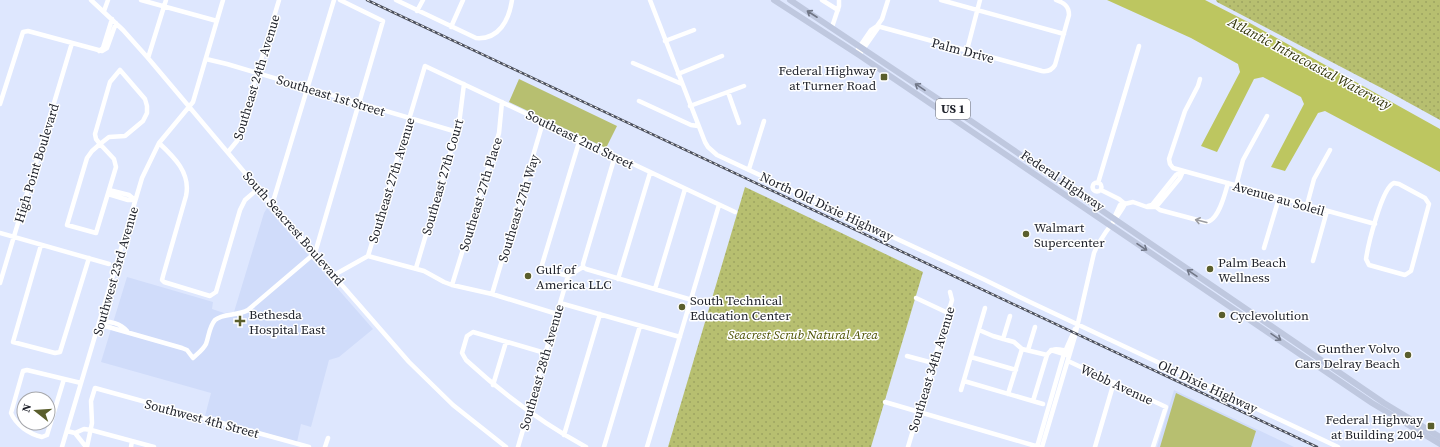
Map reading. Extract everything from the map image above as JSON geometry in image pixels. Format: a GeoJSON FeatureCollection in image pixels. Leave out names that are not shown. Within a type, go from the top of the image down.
{"type":"FeatureCollection","features":[{"type":"Feature","properties":{"kind":"main road","name":"Federal Highway"},"geometry":{"type":"LineString","coordinates":[[774,0],[857,54],[1021,166],[1212,286],[1440,442]]}},
{"type":"Feature","properties":{"kind":"main road","name":"Federal Highway"},"geometry":{"type":"LineString","coordinates":[[790,0],[1035,165],[1211,294],[1372,403],[1440,442]]}},
{"type":"Feature","properties":{"kind":"main road"},"geometry":{"type":"LineString","coordinates":[[936,108],[947,108],[981,132],[989,134]]}},
{"type":"Feature","properties":{"kind":"main road"},"geometry":{"type":"LineString","coordinates":[[985,141],[994,144],[1013,157],[1019,158],[1022,156]]}},
{"type":"Feature","properties":{"kind":"main road"},"geometry":{"type":"LineString","coordinates":[[1021,166],[1027,163],[1035,165]]}},
{"type":"Feature","properties":{"kind":"main road"},"geometry":{"type":"LineString","coordinates":[[1197,284],[1212,286]]}},
{"type":"Feature","properties":{"kind":"main road"},"geometry":{"type":"LineString","coordinates":[[1211,294],[1222,293]]}},
{"type":"Feature","properties":{"kind":"main road"},"geometry":{"type":"LineString","coordinates":[[1348,387],[1354,388],[1366,396],[1372,395]]}},
{"type":"Feature","properties":{"kind":"main road"},"geometry":{"type":"LineString","coordinates":[[1372,403],[1384,403]]}},
{"type":"Feature","properties":{"kind":"street","name":"South Seacrest Boulevard"},"geometry":{"type":"LineString","coordinates":[[91,0],[114,21],[148,58],[400,353],[425,379],[468,418],[506,447]]}},
{"type":"Feature","properties":{"kind":"street"},"geometry":{"type":"LineString","coordinates":[[104,11],[108,0]]}},
{"type":"Feature","properties":{"kind":"street"},"geometry":{"type":"LineString","coordinates":[[141,0],[217,22]]}},
{"type":"Feature","properties":{"kind":"street"},"geometry":{"type":"LineString","coordinates":[[148,58],[166,0]]}},
{"type":"Feature","properties":{"kind":"street","name":"Southwest 23rd Avenue"},"geometry":{"type":"LineString","coordinates":[[62,447],[135,200],[149,162],[159,143],[193,102],[224,0]]}},
{"type":"Feature","properties":{"kind":"street","name":"Southeast 24th Avenue"},"geometry":{"type":"LineString","coordinates":[[228,152],[237,141],[279,0]]}},
{"type":"Feature","properties":{"kind":"street"},"geometry":{"type":"LineString","coordinates":[[272,205],[334,0]]}},
{"type":"Feature","properties":{"kind":"street"},"geometry":{"type":"LineString","coordinates":[[100,322],[106,320],[127,331],[182,348],[186,350],[193,358],[203,348],[211,326],[218,318],[242,314],[248,310],[315,253],[383,21],[340,0]]}},
{"type":"Feature","properties":{"kind":"street"},"geometry":{"type":"LineString","coordinates":[[396,0],[476,38],[490,37],[503,26],[512,0]]}},
{"type":"Feature","properties":{"kind":"street"},"geometry":{"type":"LineString","coordinates":[[417,11],[423,0]]}},
{"type":"Feature","properties":{"kind":"street"},"geometry":{"type":"LineString","coordinates":[[451,27],[463,0]]}},
{"type":"Feature","properties":{"kind":"street","name":"North Old Dixie Highway"},"geometry":{"type":"LineString","coordinates":[[650,0],[704,142],[710,149],[718,155],[1078,324]]}},
{"type":"Feature","properties":{"kind":"street"},"geometry":{"type":"LineString","coordinates":[[822,0],[838,10]]}},
{"type":"Feature","properties":{"kind":"street"},"geometry":{"type":"LineString","coordinates":[[832,27],[838,10],[839,0]]}},
{"type":"Feature","properties":{"kind":"street"},"geometry":{"type":"LineString","coordinates":[[857,54],[878,28],[888,0]]}},
{"type":"Feature","properties":{"kind":"street"},"geometry":{"type":"LineString","coordinates":[[941,0],[1064,34],[1069,15],[1068,8],[1056,0]]}},
{"type":"Feature","properties":{"kind":"street"},"geometry":{"type":"LineString","coordinates":[[967,50],[980,0]]}},
{"type":"Feature","properties":{"kind":"street"},"geometry":{"type":"LineString","coordinates":[[0,104],[23,32],[28,31],[100,51],[103,48],[114,21]]}},
{"type":"Feature","properties":{"kind":"street","name":"Palm Drive"},"geometry":{"type":"LineString","coordinates":[[878,26],[1042,71],[1050,70],[1055,65],[1064,34]]}},
{"type":"Feature","properties":{"kind":"street"},"geometry":{"type":"LineString","coordinates":[[665,41],[694,30]]}},
{"type":"Feature","properties":{"kind":"street","name":"High Point Boulevard"},"geometry":{"type":"LineString","coordinates":[[0,283],[72,43]]}},
{"type":"Feature","properties":{"kind":"street"},"geometry":{"type":"LineString","coordinates":[[1125,204],[1119,199],[1101,190],[1097,192],[1093,189],[1094,184],[1098,183],[1140,46]]}},
{"type":"Feature","properties":{"kind":"street"},"geometry":{"type":"LineString","coordinates":[[678,74],[722,56]]}},
{"type":"Feature","properties":{"kind":"street","name":"Southeast 1st Street"},"geometry":{"type":"LineString","coordinates":[[206,59],[456,132]]}},
{"type":"Feature","properties":{"kind":"street"},"geometry":{"type":"LineString","coordinates":[[633,63],[682,84]]}},
{"type":"Feature","properties":{"kind":"street","name":"Southeast 2nd Street"},"geometry":{"type":"LineString","coordinates":[[425,66],[735,212]]}},
{"type":"Feature","properties":{"kind":"street","name":"Southeast 27th Avenue"},"geometry":{"type":"LineString","coordinates":[[334,276],[368,256],[425,66]]}},
{"type":"Feature","properties":{"kind":"street"},"geometry":{"type":"LineString","coordinates":[[100,144],[87,158],[67,225],[96,233],[116,164],[114,159],[100,144],[96,139],[95,134],[110,82],[120,70],[145,99],[147,113],[143,121],[125,136],[109,137],[100,144]]}},
{"type":"Feature","properties":{"kind":"street"},"geometry":{"type":"LineString","coordinates":[[1183,171],[1173,168],[1169,159],[1180,124],[1200,79]]}},
{"type":"Feature","properties":{"kind":"street","name":"Southeast 27th Court"},"geometry":{"type":"LineString","coordinates":[[416,268],[459,124],[464,84]]}},
{"type":"Feature","properties":{"kind":"street"},"geometry":{"type":"LineString","coordinates":[[690,106],[744,86]]}},
{"type":"Feature","properties":{"kind":"street"},"geometry":{"type":"LineString","coordinates":[[728,92],[739,123]]}},
{"type":"Feature","properties":{"kind":"street"},"geometry":{"type":"LineString","coordinates":[[639,101],[691,125],[698,126]]}},
{"type":"Feature","properties":{"kind":"street","name":"Southeast 27th Place"},"geometry":{"type":"LineString","coordinates":[[452,285],[499,133],[502,102]]}},
{"type":"Feature","properties":{"kind":"street"},"geometry":{"type":"LineString","coordinates":[[1236,186],[1243,160],[1267,116]]}},
{"type":"Feature","properties":{"kind":"street","name":"Southeast 27th Way"},"geometry":{"type":"LineString","coordinates":[[492,294],[543,122]]}},
{"type":"Feature","properties":{"kind":"street"},"geometry":{"type":"LineString","coordinates":[[749,169],[764,122]]}},
{"type":"Feature","properties":{"kind":"street"},"geometry":{"type":"LineString","coordinates":[[580,139],[541,268],[568,276],[584,267]]}},
{"type":"Feature","properties":{"kind":"street"},"geometry":{"type":"LineString","coordinates":[[159,143],[184,171],[187,181],[186,196],[162,280],[164,282],[210,296],[216,292],[240,210],[245,200],[259,188]]}},
{"type":"Feature","properties":{"kind":"street"},"geometry":{"type":"LineString","coordinates":[[1307,205],[1314,179],[1330,150]]}},
{"type":"Feature","properties":{"kind":"street"},"geometry":{"type":"LineString","coordinates":[[584,267],[583,264],[614,156]]}},
{"type":"Feature","properties":{"kind":"street"},"geometry":{"type":"LineString","coordinates":[[1147,207],[1152,205],[1176,175],[1183,171]]}},
{"type":"Feature","properties":{"kind":"street"},"geometry":{"type":"LineString","coordinates":[[1156,207],[1180,178],[1183,171]]}},
{"type":"Feature","properties":{"kind":"street","name":"Avenue au Soleil"},"geometry":{"type":"LineString","coordinates":[[1183,171],[1375,224]]}},
{"type":"Feature","properties":{"kind":"street"},"geometry":{"type":"LineString","coordinates":[[618,279],[650,173]]}},
{"type":"Feature","properties":{"kind":"street"},"geometry":{"type":"LineString","coordinates":[[1098,183],[1101,185],[1101,190]]}},
{"type":"Feature","properties":{"kind":"street"},"geometry":{"type":"LineString","coordinates":[[1039,447],[1078,324],[1094,253],[1120,205],[1133,202],[1147,207],[1156,207],[1160,210],[1210,222],[1214,219],[1224,199],[1228,184]]}},
{"type":"Feature","properties":{"kind":"street"},"geometry":{"type":"LineString","coordinates":[[1392,184],[1399,184],[1427,200],[1429,207],[1409,273],[1402,274],[1369,265],[1366,256],[1375,224],[1382,198],[1392,184]]}},
{"type":"Feature","properties":{"kind":"street"},"geometry":{"type":"LineString","coordinates":[[655,289],[685,189]]}},
{"type":"Feature","properties":{"kind":"street"},"geometry":{"type":"LineString","coordinates":[[109,192],[129,196],[135,200]]}},
{"type":"Feature","properties":{"kind":"street"},"geometry":{"type":"LineString","coordinates":[[1264,248],[1279,198]]}},
{"type":"Feature","properties":{"kind":"street"},"geometry":{"type":"LineString","coordinates":[[647,447],[692,300],[719,205]]}},
{"type":"Feature","properties":{"kind":"street"},"geometry":{"type":"LineString","coordinates":[[1314,261],[1327,211]]}},
{"type":"Feature","properties":{"kind":"street"},"geometry":{"type":"LineString","coordinates":[[0,233],[109,264]]}},
{"type":"Feature","properties":{"kind":"street"},"geometry":{"type":"LineString","coordinates":[[41,245],[13,342],[56,353],[60,352],[88,258]]}},
{"type":"Feature","properties":{"kind":"street"},"geometry":{"type":"LineString","coordinates":[[368,256],[416,268],[452,285],[492,294],[557,314]]}},
{"type":"Feature","properties":{"kind":"street"},"geometry":{"type":"LineString","coordinates":[[584,267],[586,269],[618,279],[692,300]]}},
{"type":"Feature","properties":{"kind":"street","name":"Southeast 28th Avenue"},"geometry":{"type":"LineString","coordinates":[[518,447],[568,276]]}},
{"type":"Feature","properties":{"kind":"street","name":"Southeast 34th Avenue"},"geometry":{"type":"LineString","coordinates":[[908,447],[952,300],[950,292]]}},
{"type":"Feature","properties":{"kind":"street"},"geometry":{"type":"LineString","coordinates":[[916,298],[948,313]]}},
{"type":"Feature","properties":{"kind":"street"},"geometry":{"type":"LineString","coordinates":[[560,303],[680,337]]}},
{"type":"Feature","properties":{"kind":"street"},"geometry":{"type":"LineString","coordinates":[[961,390],[985,308]]}},
{"type":"Feature","properties":{"kind":"street"},"geometry":{"type":"LineString","coordinates":[[564,435],[600,314]]}},
{"type":"Feature","properties":{"kind":"street"},"geometry":{"type":"LineString","coordinates":[[1003,339],[1010,316]]}},
{"type":"Feature","properties":{"kind":"street","name":"Old Dixie Highway"},"geometry":{"type":"LineString","coordinates":[[1078,324],[1338,447]]}},
{"type":"Feature","properties":{"kind":"street"},"geometry":{"type":"LineString","coordinates":[[604,447],[640,326]]}},
{"type":"Feature","properties":{"kind":"street"},"geometry":{"type":"LineString","coordinates":[[1008,394],[1016,370],[1035,327]]}},
{"type":"Feature","properties":{"kind":"street"},"geometry":{"type":"LineString","coordinates":[[979,330],[1014,342],[1025,350],[1047,355]]}},
{"type":"Feature","properties":{"kind":"street"},"geometry":{"type":"LineString","coordinates":[[545,353],[476,333],[470,333],[467,336],[462,351],[463,358],[493,384],[528,411],[564,435],[586,447]]}},
{"type":"Feature","properties":{"kind":"street"},"geometry":{"type":"LineString","coordinates":[[493,384],[506,342]]}},
{"type":"Feature","properties":{"kind":"street"},"geometry":{"type":"LineString","coordinates":[[1033,401],[1047,355],[1051,350],[1056,348],[1068,355]]}},
{"type":"Feature","properties":{"kind":"street"},"geometry":{"type":"LineString","coordinates":[[1039,447],[1068,355]]}},
{"type":"Feature","properties":{"kind":"street","name":"Webb Avenue"},"geometry":{"type":"LineString","coordinates":[[1068,355],[1114,382],[1166,406],[1154,447]]}},
{"type":"Feature","properties":{"kind":"street"},"geometry":{"type":"LineString","coordinates":[[907,356],[933,363]]}},
{"type":"Feature","properties":{"kind":"street"},"geometry":{"type":"LineString","coordinates":[[971,357],[1016,370]]}},
{"type":"Feature","properties":{"kind":"street"},"geometry":{"type":"LineString","coordinates":[[64,379],[46,435],[42,436],[28,432],[11,413],[22,372],[27,370],[81,383]]}},
{"type":"Feature","properties":{"kind":"street"},"geometry":{"type":"LineString","coordinates":[[964,381],[1043,404]]}},
{"type":"Feature","properties":{"kind":"street"},"geometry":{"type":"LineString","coordinates":[[1096,447],[1114,382]]}},
{"type":"Feature","properties":{"kind":"street","name":"Southwest 4th Street"},"geometry":{"type":"LineString","coordinates":[[91,430],[92,401],[95,388],[309,447]]}},
{"type":"Feature","properties":{"kind":"street"},"geometry":{"type":"LineString","coordinates":[[884,402],[1039,447]]}},
{"type":"Feature","properties":{"kind":"street"},"geometry":{"type":"LineString","coordinates":[[75,433],[84,429],[91,430],[154,447]]}},
{"type":"Feature","properties":{"kind":"street"},"geometry":{"type":"LineString","coordinates":[[67,430],[75,433],[86,447]]}},
{"type":"Feature","properties":{"kind":"street"},"geometry":{"type":"LineString","coordinates":[[86,447],[91,430]]}},
{"type":"Feature","properties":{"kind":"street"},"geometry":{"type":"LineString","coordinates":[[325,447],[328,438]]}},
{"type":"Feature","properties":{"kind":"street"},"geometry":{"type":"LineString","coordinates":[[131,447],[132,441]]}},
{"type":"Feature","properties":{"kind":"shaded area","name":"Bethesda Hospital East"},"geometry":{"type":"Polygon","coordinates":[[[267,208],[373,329],[339,357],[329,360],[311,427],[301,424],[297,442],[205,416],[211,393],[101,362],[127,277],[213,302],[212,309],[224,313],[234,312],[264,213],[267,208]]]}},
{"type":"Feature","properties":{"kind":"shaded area"},"geometry":{"type":"Polygon","coordinates":[[[1174,390],[1294,447],[1157,447],[1174,390]]]}},
{"type":"Feature","properties":{"kind":"green space"},"geometry":{"type":"Polygon","coordinates":[[[1216,0],[1440,0],[1440,120],[1217,2],[1216,0]]]}},
{"type":"Feature","properties":{"kind":"green space"},"geometry":{"type":"Polygon","coordinates":[[[519,79],[617,126],[606,148],[509,102],[519,79]]]}},
{"type":"Feature","properties":{"kind":"green space","name":"Seacrest Scrub Natural Area"},"geometry":{"type":"Polygon","coordinates":[[[745,187],[923,272],[871,447],[668,447],[745,187]]]}},
{"type":"Feature","properties":{"kind":"green space"},"geometry":{"type":"Polygon","coordinates":[[[1176,393],[1256,431],[1251,447],[1160,447],[1176,393]]]}},
{"type":"Feature","properties":{"kind":"water","name":"Atlantic Intracoastal Waterway"},"geometry":{"type":"Polygon","coordinates":[[[1107,0],[1205,0],[1248,22],[1440,129],[1440,172],[1325,111],[1318,113],[1285,171],[1271,167],[1304,104],[1301,97],[1263,77],[1254,79],[1217,152],[1201,146],[1240,72],[1238,64],[1191,38],[1107,0]]]}},
{"type":"Feature","properties":{"kind":"railway"},"geometry":{"type":"LineString","coordinates":[[367,0],[1317,447]]}},
{"type":"Feature","properties":{"kind":"place","name":"Federal Highway at Turner Road"},"geometry":{"type":"Point","coordinates":[884,77]}},
{"type":"Feature","properties":{"kind":"place","name":"Walmart Supercenter"},"geometry":{"type":"Point","coordinates":[1026,234]}},
{"type":"Feature","properties":{"kind":"place","name":"Palm Beach Wellness"},"geometry":{"type":"Point","coordinates":[1210,269]}},
{"type":"Feature","properties":{"kind":"place","name":"Gulf of America LLC"},"geometry":{"type":"Point","coordinates":[528,276]}},
{"type":"Feature","properties":{"kind":"place","name":"South Technical Education Center"},"geometry":{"type":"Point","coordinates":[682,307]}},
{"type":"Feature","properties":{"kind":"place","name":"Cyclevolution"},"geometry":{"type":"Point","coordinates":[1222,315]}},
{"type":"Feature","properties":{"kind":"place","name":"Bethesda Hospital East"},"geometry":{"type":"Point","coordinates":[240,321]}},
{"type":"Feature","properties":{"kind":"place","name":"Gunther Volvo Cars Delray Beach"},"geometry":{"type":"Point","coordinates":[1408,355]}},
{"type":"Feature","properties":{"kind":"place","name":"Federal Highway at Building 2004"},"geometry":{"type":"Point","coordinates":[1431,426]}}]}
